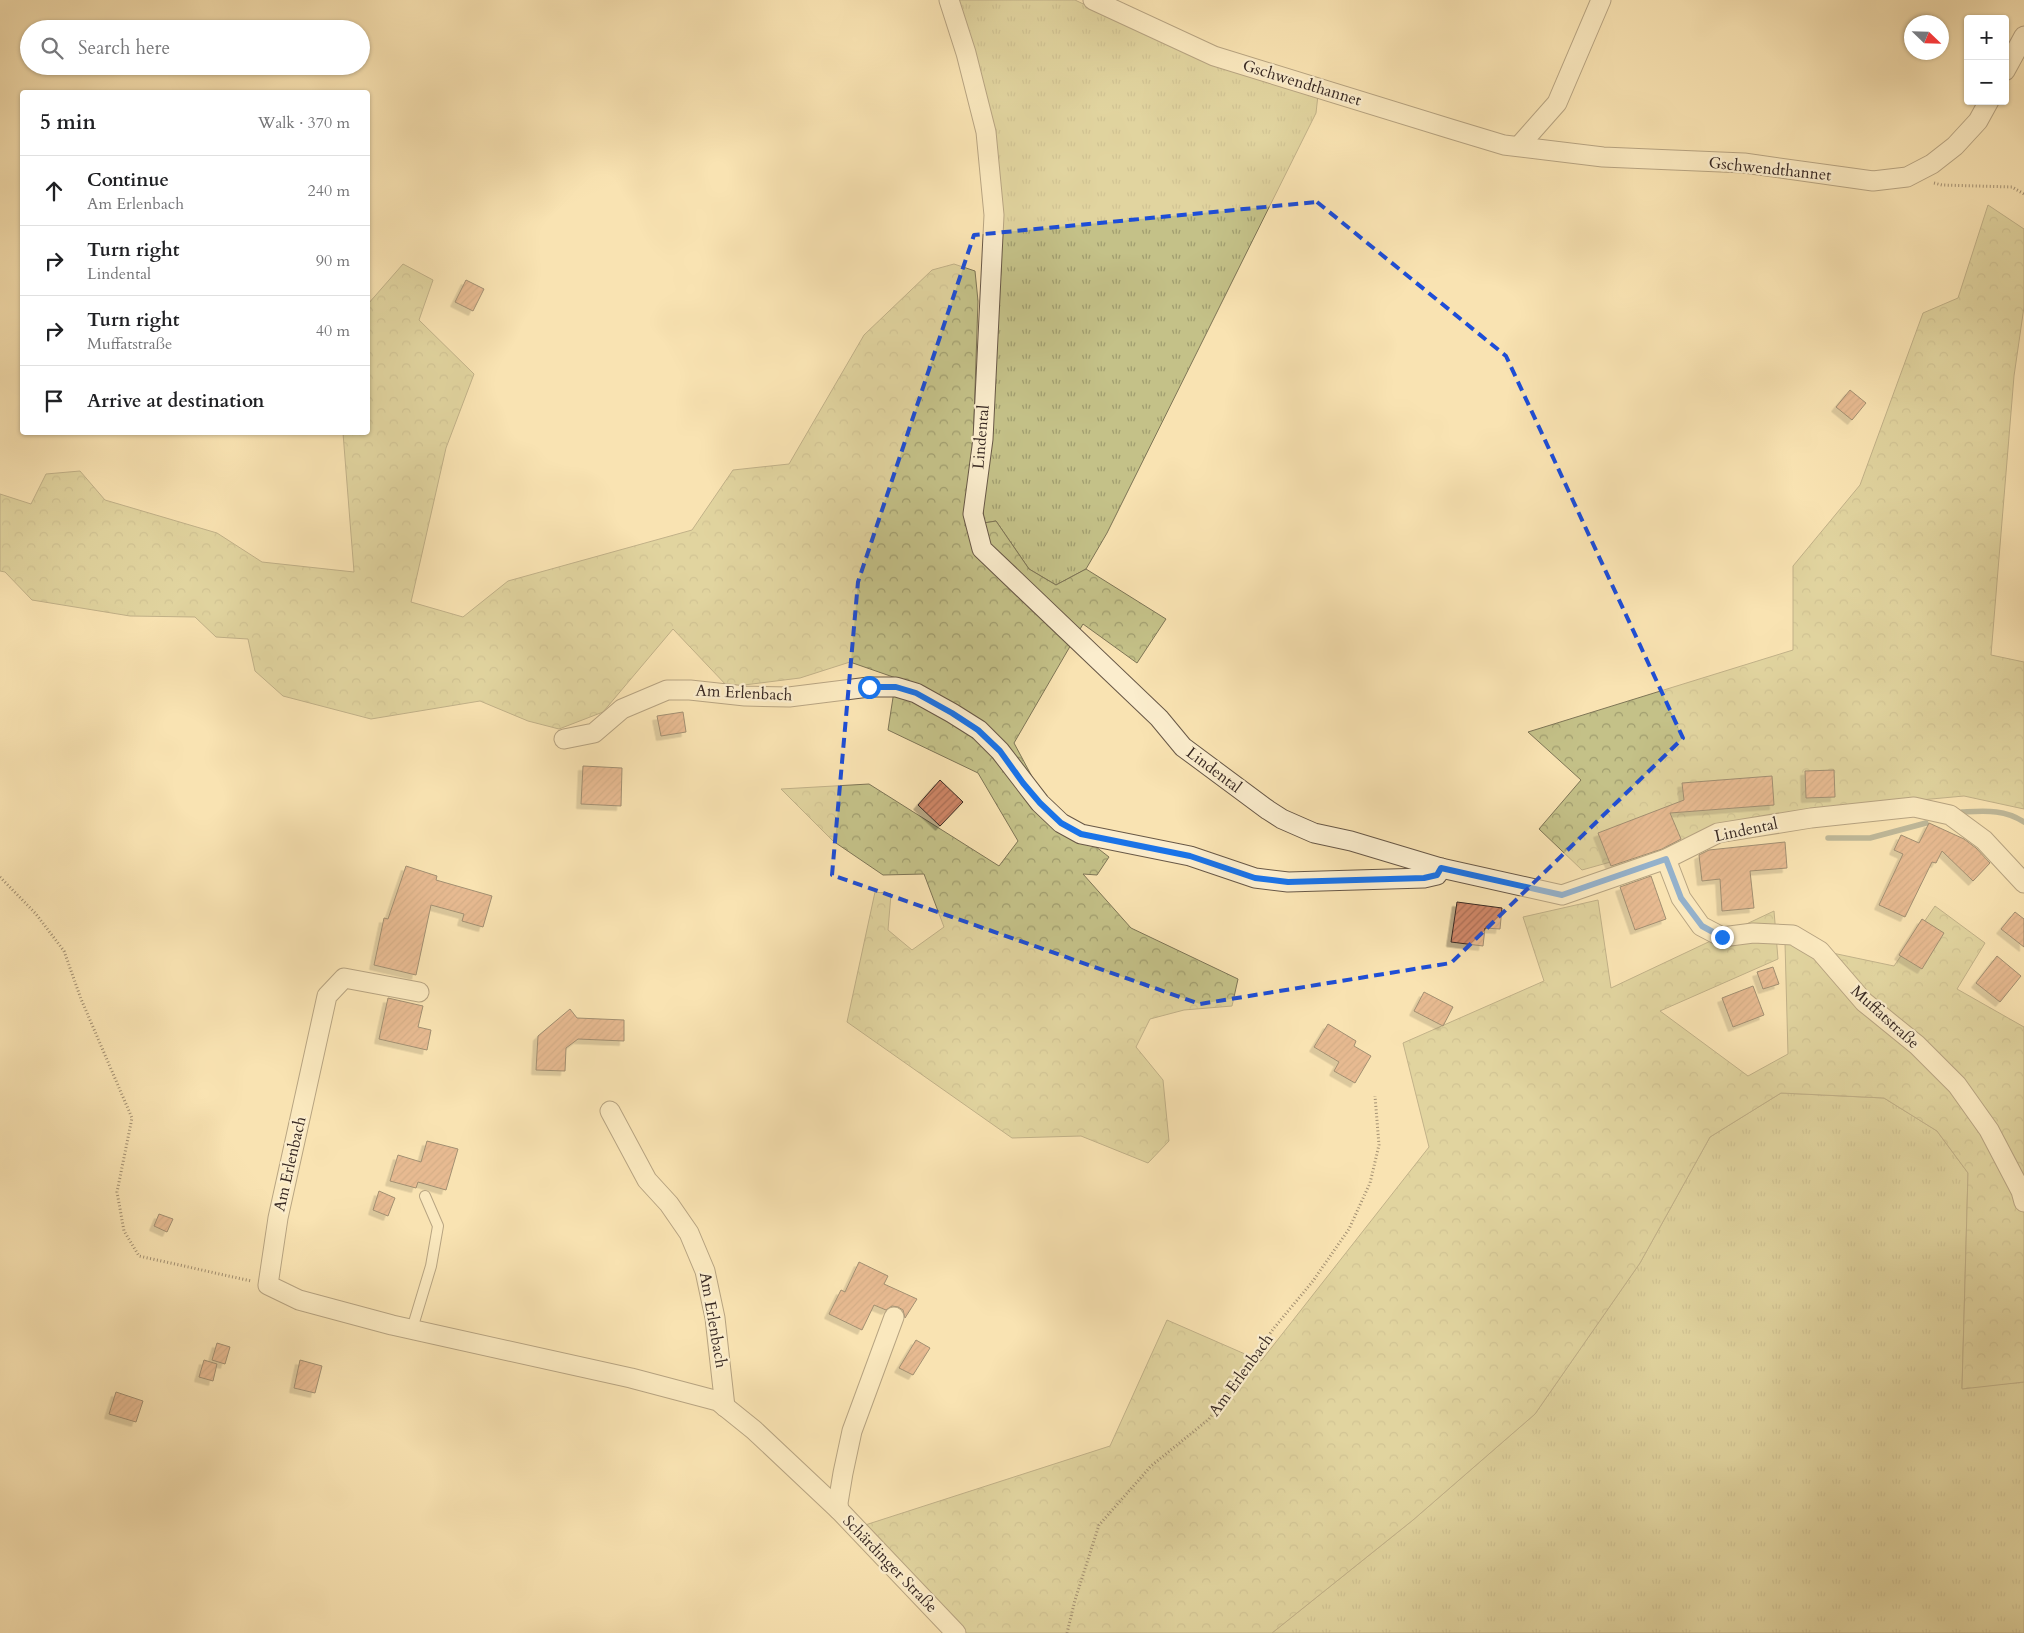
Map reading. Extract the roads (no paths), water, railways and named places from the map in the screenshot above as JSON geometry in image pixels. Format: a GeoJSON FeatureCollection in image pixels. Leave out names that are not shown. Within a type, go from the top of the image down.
{"type":"FeatureCollection","features":[{"type":"Feature","properties":{"kind":"street","name":"Lindental"},"geometry":{"type":"LineString","coordinates":[[949,0],[966,53],[986,132],[994,214],[983,439],[974,514],[982,549],[1160,718],[1183,747],[1268,810],[1314,833],[1351,841],[1441,868],[1562,895],[1666,859],[1718,833],[1811,818],[1914,807],[1950,816],[1984,840],[2024,883]]}},
{"type":"Feature","properties":{"kind":"street","name":"Gschwendthannet"},"geometry":{"type":"LineString","coordinates":[[1093,0],[1214,56],[1468,135],[1504,145],[1603,157],[1744,164],[1873,181],[1907,177],[1932,164],[1955,146],[1978,121],[1987,105]]}},
{"type":"Feature","properties":{"kind":"street"},"geometry":{"type":"LineString","coordinates":[[1519,146],[1558,103],[1601,0]]}},
{"type":"Feature","properties":{"kind":"street"},"geometry":{"type":"LineString","coordinates":[[2009,64],[2024,36]]}},
{"type":"Feature","properties":{"kind":"street","name":"Am Erlenbach"},"geometry":{"type":"LineString","coordinates":[[564,739],[594,733],[622,709],[667,690],[690,690],[745,696],[789,697],[869,687],[896,687],[916,693],[978,730],[1000,751],[1040,803],[1061,823],[1081,834],[1190,856],[1255,878],[1288,882],[1424,878],[1437,875],[1441,868]]}},
{"type":"Feature","properties":{"kind":"street","name":"Muffatstraße"},"geometry":{"type":"LineString","coordinates":[[1666,859],[1681,898],[1702,926],[1722,937],[1753,933],[1793,935],[1820,950],[1864,1002],[1917,1045],[1957,1085],[1989,1130],[2021,1191],[2024,1202]]}},
{"type":"Feature","properties":{"kind":"street","name":"Am Erlenbach"},"geometry":{"type":"LineString","coordinates":[[412,1329],[299,1300],[268,1285],[278,1218],[327,996],[344,978],[419,992]]}},
{"type":"Feature","properties":{"kind":"street","name":"Am Erlenbach"},"geometry":{"type":"LineString","coordinates":[[610,1111],[647,1180],[669,1204],[689,1233],[705,1271],[715,1318],[725,1407]]}},
{"type":"Feature","properties":{"kind":"street","name":"Schärdinger Straße"},"geometry":{"type":"LineString","coordinates":[[894,1317],[852,1431],[838,1510],[956,1633]]}},
{"type":"Feature","properties":{"kind":"street"},"geometry":{"type":"LineString","coordinates":[[412,1329],[631,1378],[718,1401],[754,1430],[838,1510]]}},
{"type":"Feature","properties":{"kind":"lane"},"geometry":{"type":"LineString","coordinates":[[412,1329],[431,1266],[438,1226],[425,1196]]}},
{"type":"Feature","properties":{"kind":"waterway"},"geometry":{"type":"LineString","coordinates":[[1962,812],[1986,811],[2002,813],[2024,822]]}},
{"type":"Feature","properties":{"kind":"waterway"},"geometry":{"type":"LineString","coordinates":[[1828,838],[1870,838],[1926,823]]}}]}
